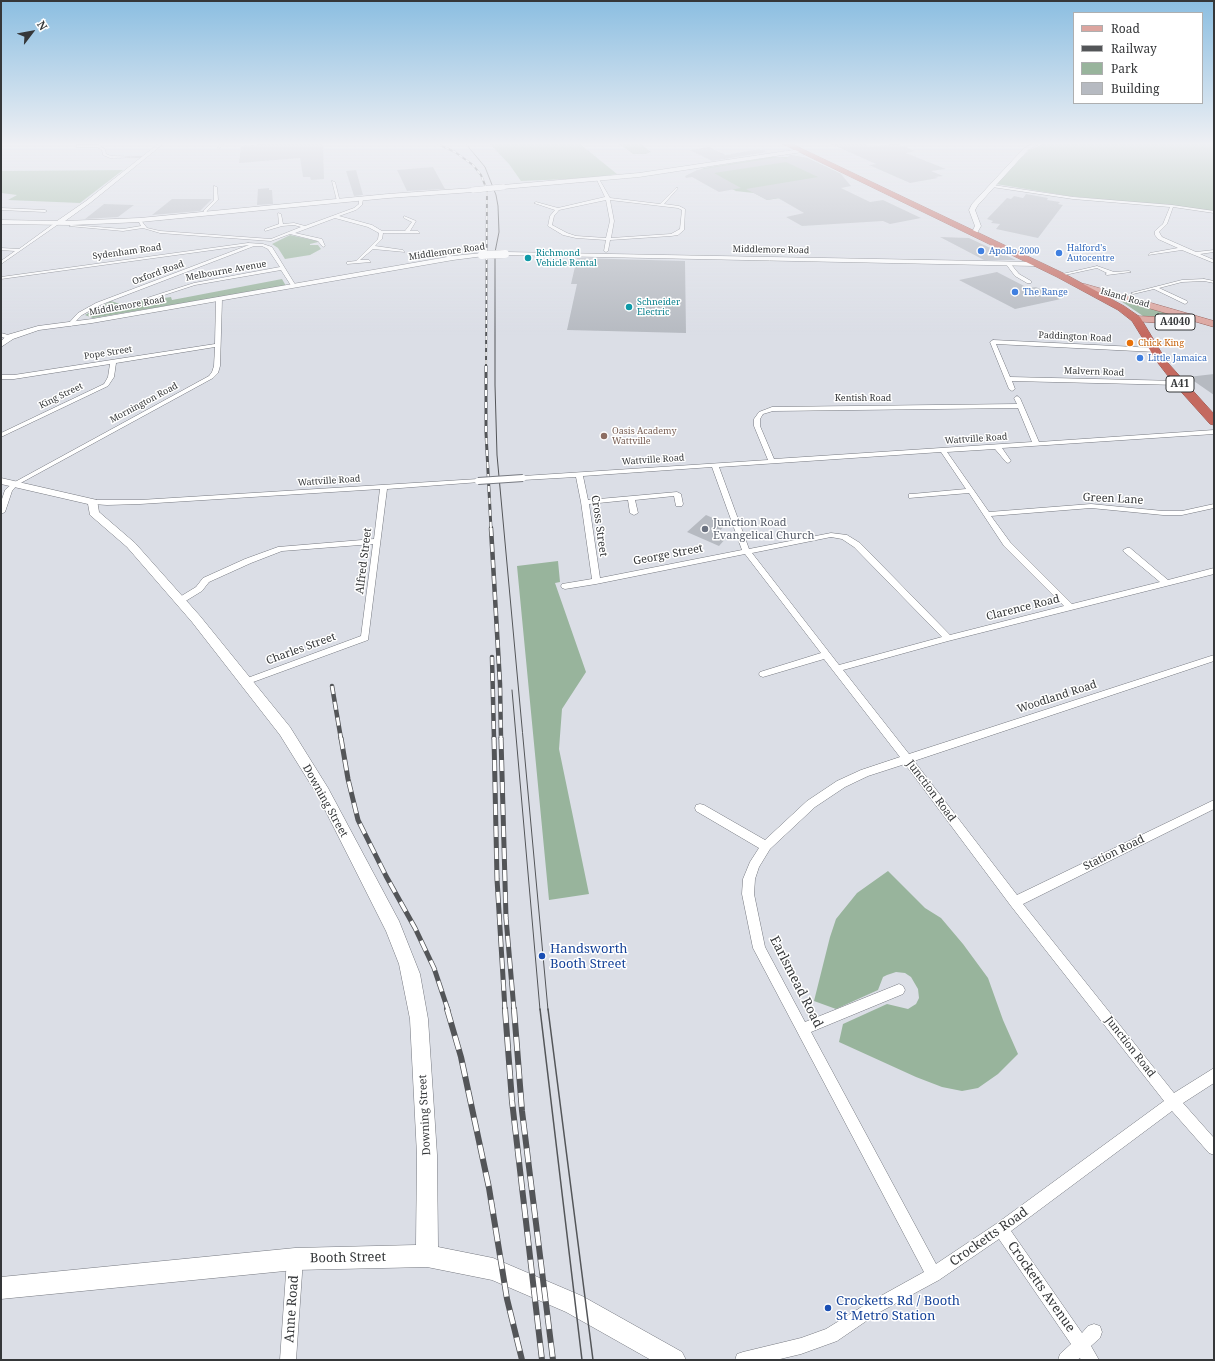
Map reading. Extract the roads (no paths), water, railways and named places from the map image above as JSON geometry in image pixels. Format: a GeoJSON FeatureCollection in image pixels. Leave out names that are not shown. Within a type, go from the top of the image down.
{"type":"FeatureCollection","features":[{"type":"Feature","properties":{"kind":"highway","name":"A41"},"geometry":{"type":"LineString","coordinates":[[919,208],[1060,275],[1121,308],[1136,319],[1179,383],[1214,421]]}},
{"type":"Feature","properties":{"kind":"main road","name":"Island Road"},"geometry":{"type":"LineString","coordinates":[[1082,286],[1210,323]]}},
{"type":"Feature","properties":{"kind":"main road"},"geometry":{"type":"LineString","coordinates":[[1170,311],[1177,315],[1176,320],[1171,321]]}},
{"type":"Feature","properties":{"kind":"main road","name":"Island Road"},"geometry":{"type":"LineString","coordinates":[[1136,319],[1171,321],[1214,332]]}},
{"type":"Feature","properties":{"kind":"main road"},"geometry":{"type":"LineString","coordinates":[[1192,326],[1190,323],[1191,322],[1210,323]]}},
{"type":"Feature","properties":{"kind":"street"},"geometry":{"type":"LineString","coordinates":[[1,263],[80,208]]}},
{"type":"Feature","properties":{"kind":"street"},"geometry":{"type":"LineString","coordinates":[[204,214],[208,208]]}},
{"type":"Feature","properties":{"kind":"street"},"geometry":{"type":"LineString","coordinates":[[1,222],[58,223],[140,220],[271,208]]}},
{"type":"Feature","properties":{"kind":"street"},"geometry":{"type":"LineString","coordinates":[[71,226],[87,226],[123,230],[144,227],[160,232],[271,240],[358,208]]}},
{"type":"Feature","properties":{"kind":"street"},"geometry":{"type":"LineString","coordinates":[[553,208],[558,209],[565,208]]}},
{"type":"Feature","properties":{"kind":"street"},"geometry":{"type":"LineString","coordinates":[[606,251],[612,221],[610,208]]}},
{"type":"Feature","properties":{"kind":"street"},"geometry":{"type":"LineString","coordinates":[[558,209],[550,221],[550,225],[556,230],[576,237],[609,239],[671,235],[680,233],[682,230],[684,210],[678,208]]}},
{"type":"Feature","properties":{"kind":"street"},"geometry":{"type":"LineString","coordinates":[[973,208],[972,210],[978,229],[974,234]]}},
{"type":"Feature","properties":{"kind":"street"},"geometry":{"type":"LineString","coordinates":[[1171,208],[1165,224],[1157,232],[1157,235],[1160,238],[1214,262]]}},
{"type":"Feature","properties":{"kind":"street"},"geometry":{"type":"LineString","coordinates":[[1183,208],[1214,212]]}},
{"type":"Feature","properties":{"kind":"street"},"geometry":{"type":"LineString","coordinates":[[1,209],[47,210],[40,214]]}},
{"type":"Feature","properties":{"kind":"street"},"geometry":{"type":"LineString","coordinates":[[281,225],[282,215]]}},
{"type":"Feature","properties":{"kind":"street"},"geometry":{"type":"LineString","coordinates":[[334,216],[370,226],[382,232],[418,232]]}},
{"type":"Feature","properties":{"kind":"street"},"geometry":{"type":"LineString","coordinates":[[405,216],[415,222],[407,231]]}},
{"type":"Feature","properties":{"kind":"street"},"geometry":{"type":"LineString","coordinates":[[144,227],[148,219]]}},
{"type":"Feature","properties":{"kind":"street"},"geometry":{"type":"LineString","coordinates":[[140,220],[144,227]]}},
{"type":"Feature","properties":{"kind":"street"},"geometry":{"type":"LineString","coordinates":[[960,227],[973,225],[976,222]]}},
{"type":"Feature","properties":{"kind":"street"},"geometry":{"type":"LineString","coordinates":[[267,230],[281,225],[294,224],[305,227]]}},
{"type":"Feature","properties":{"kind":"street"},"geometry":{"type":"LineString","coordinates":[[358,262],[358,260],[380,239],[382,232]]}},
{"type":"Feature","properties":{"kind":"street"},"geometry":{"type":"LineString","coordinates":[[290,233],[320,240],[320,245]]}},
{"type":"Feature","properties":{"kind":"street"},"geometry":{"type":"LineString","coordinates":[[255,244],[270,248],[294,286]]}},
{"type":"Feature","properties":{"kind":"street","name":"Sydenham Road"},"geometry":{"type":"LineString","coordinates":[[1,278],[229,246],[255,244]]}},
{"type":"Feature","properties":{"kind":"street","name":"Oxford Road"},"geometry":{"type":"LineString","coordinates":[[71,324],[80,314],[98,304],[255,244]]}},
{"type":"Feature","properties":{"kind":"street"},"geometry":{"type":"LineString","coordinates":[[370,248],[403,251]]}},
{"type":"Feature","properties":{"kind":"street"},"geometry":{"type":"LineString","coordinates":[[1150,254],[1184,248]]}},
{"type":"Feature","properties":{"kind":"street"},"geometry":{"type":"LineString","coordinates":[[1,249],[19,250]]}},
{"type":"Feature","properties":{"kind":"street"},"geometry":{"type":"LineString","coordinates":[[1143,251],[1155,257]]}},
{"type":"Feature","properties":{"kind":"street"},"geometry":{"type":"LineString","coordinates":[[1196,253],[1214,251]]}},
{"type":"Feature","properties":{"kind":"street"},"geometry":{"type":"LineString","coordinates":[[426,253],[446,255],[453,258]]}},
{"type":"Feature","properties":{"kind":"street","name":"Middlemore Road"},"geometry":{"type":"LineString","coordinates":[[10,337],[38,328],[71,324],[453,258],[482,255],[505,254],[1036,264]]}},
{"type":"Feature","properties":{"kind":"street"},"geometry":{"type":"LineString","coordinates":[[349,263],[370,261]]}},
{"type":"Feature","properties":{"kind":"street"},"geometry":{"type":"LineString","coordinates":[[1008,264],[1017,275],[1029,282]]}},
{"type":"Feature","properties":{"kind":"street"},"geometry":{"type":"LineString","coordinates":[[1060,275],[1097,267],[1112,273]]}},
{"type":"Feature","properties":{"kind":"street","name":"Melbourne Avenue"},"geometry":{"type":"LineString","coordinates":[[150,298],[163,296],[194,284],[283,268]]}},
{"type":"Feature","properties":{"kind":"street"},"geometry":{"type":"LineString","coordinates":[[1106,274],[1130,273],[1121,269]]}},
{"type":"Feature","properties":{"kind":"street"},"geometry":{"type":"LineString","coordinates":[[1132,293],[1182,281],[1204,280],[1214,282]]}},
{"type":"Feature","properties":{"kind":"street"},"geometry":{"type":"LineString","coordinates":[[1155,288],[1185,302]]}},
{"type":"Feature","properties":{"kind":"street","name":"Mornington Road"},"geometry":{"type":"LineString","coordinates":[[8,482],[211,377],[216,373],[219,299]]}},
{"type":"Feature","properties":{"kind":"street"},"geometry":{"type":"LineString","coordinates":[[1,335],[10,337]]}},
{"type":"Feature","properties":{"kind":"street"},"geometry":{"type":"LineString","coordinates":[[1,345],[10,337]]}},
{"type":"Feature","properties":{"kind":"street","name":"Paddington Road"},"geometry":{"type":"LineString","coordinates":[[1008,379],[993,342],[1156,350]]}},
{"type":"Feature","properties":{"kind":"street","name":"Pope Street"},"geometry":{"type":"LineString","coordinates":[[1,377],[14,377],[217,345]]}},
{"type":"Feature","properties":{"kind":"street","name":"King Street"},"geometry":{"type":"LineString","coordinates":[[1,436],[106,385],[110,380],[113,361]]}},
{"type":"Feature","properties":{"kind":"street"},"geometry":{"type":"LineString","coordinates":[[1008,379],[1012,389]]}},
{"type":"Feature","properties":{"kind":"street","name":"Malvern Road"},"geometry":{"type":"LineString","coordinates":[[1008,379],[1179,383]]}},
{"type":"Feature","properties":{"kind":"street"},"geometry":{"type":"LineString","coordinates":[[1017,398],[1036,443]]}},
{"type":"Feature","properties":{"kind":"street","name":"Kentish Road"},"geometry":{"type":"LineString","coordinates":[[772,462],[757,426],[757,419],[761,413],[772,409],[1020,406]]}},
{"type":"Feature","properties":{"kind":"street","name":"Wattville Road"},"geometry":{"type":"LineString","coordinates":[[92,502],[140,502],[579,475],[1214,432]]}},
{"type":"Feature","properties":{"kind":"street"},"geometry":{"type":"LineString","coordinates":[[997,446],[1008,461]]}},
{"type":"Feature","properties":{"kind":"street"},"geometry":{"type":"LineString","coordinates":[[943,450],[1007,544],[1070,607]]}},
{"type":"Feature","properties":{"kind":"street","name":"Junction Road"},"geometry":{"type":"LineString","coordinates":[[715,465],[746,551],[907,759],[1015,902],[1173,1102],[1214,1148]]}},
{"type":"Feature","properties":{"kind":"street","name":"Cross Street"},"geometry":{"type":"LineString","coordinates":[[579,475],[585,502],[596,581]]}},
{"type":"Feature","properties":{"kind":"street"},"geometry":{"type":"LineString","coordinates":[[1,512],[9,490],[8,482],[92,502]]}},
{"type":"Feature","properties":{"kind":"street","name":"Alfred Street"},"geometry":{"type":"LineString","coordinates":[[365,638],[384,486]]}},
{"type":"Feature","properties":{"kind":"street"},"geometry":{"type":"LineString","coordinates":[[912,496],[971,491]]}},
{"type":"Feature","properties":{"kind":"street"},"geometry":{"type":"LineString","coordinates":[[585,502],[677,494],[679,504]]}},
{"type":"Feature","properties":{"kind":"street"},"geometry":{"type":"LineString","coordinates":[[631,498],[634,513]]}},
{"type":"Feature","properties":{"kind":"street","name":"Downing Street"},"geometry":{"type":"LineString","coordinates":[[92,502],[94,513],[131,545],[181,600],[285,731],[323,792],[393,927],[408,964],[419,1019],[427,1154],[427,1256]]}},
{"type":"Feature","properties":{"kind":"street","name":"Green Lane"},"geometry":{"type":"LineString","coordinates":[[987,514],[1091,506],[1164,513],[1182,512],[1214,506]]}},
{"type":"Feature","properties":{"kind":"street","name":"George Street"},"geometry":{"type":"LineString","coordinates":[[565,586],[831,535],[844,537],[857,545],[948,638]]}},
{"type":"Feature","properties":{"kind":"street"},"geometry":{"type":"LineString","coordinates":[[181,600],[199,589],[206,580],[248,561],[281,549],[377,541]]}},
{"type":"Feature","properties":{"kind":"street"},"geometry":{"type":"LineString","coordinates":[[1127,550],[1166,583]]}},
{"type":"Feature","properties":{"kind":"street","name":"Clarence Road"},"geometry":{"type":"LineString","coordinates":[[837,669],[948,638],[1214,571]]}},
{"type":"Feature","properties":{"kind":"street","name":"Charles Street"},"geometry":{"type":"LineString","coordinates":[[245,682],[365,638]]}},
{"type":"Feature","properties":{"kind":"street"},"geometry":{"type":"LineString","coordinates":[[763,674],[826,654]]}},
{"type":"Feature","properties":{"kind":"street","name":"Woodland Road"},"geometry":{"type":"LineString","coordinates":[[907,759],[1214,658]]}},
{"type":"Feature","properties":{"kind":"street","name":"Earlsmead Road"},"geometry":{"type":"LineString","coordinates":[[907,759],[864,773],[841,784],[811,804],[766,846],[754,865],[749,879],[748,894],[760,948],[804,1029],[891,1198],[934,1275]]}},
{"type":"Feature","properties":{"kind":"street","name":"Station Road"},"geometry":{"type":"LineString","coordinates":[[1015,902],[1214,804]]}},
{"type":"Feature","properties":{"kind":"street"},"geometry":{"type":"LineString","coordinates":[[700,808],[766,846]]}},
{"type":"Feature","properties":{"kind":"street"},"geometry":{"type":"LineString","coordinates":[[804,1029],[899,990]]}},
{"type":"Feature","properties":{"kind":"street","name":"Crocketts Road"},"geometry":{"type":"LineString","coordinates":[[743,1360],[801,1346],[831,1334],[873,1308],[934,1275],[1001,1229],[1173,1102],[1214,1075]]}},
{"type":"Feature","properties":{"kind":"street","name":"Crocketts Avenue"},"geometry":{"type":"LineString","coordinates":[[1001,1229],[1091,1360]]}},
{"type":"Feature","properties":{"kind":"street","name":"Booth Street"},"geometry":{"type":"LineString","coordinates":[[1,1288],[296,1259],[427,1256],[493,1269],[574,1304],[674,1360]]}},
{"type":"Feature","properties":{"kind":"street","name":"Anne Road"},"geometry":{"type":"LineString","coordinates":[[288,1360],[296,1259]]}},
{"type":"Feature","properties":{"kind":"street","name":"Crocketts Avenue"},"geometry":{"type":"LineString","coordinates":[[1066,1360],[1094,1332]]}},
{"type":"Feature","properties":{"kind":"tram line"},"geometry":{"type":"LineString","coordinates":[[498,208],[499,232],[495,252],[495,385],[497,455],[548,1010]]}},
{"type":"Feature","properties":{"kind":"tram line"},"geometry":{"type":"LineString","coordinates":[[512,690],[540,1010]]}},
{"type":"Feature","properties":{"kind":"tram line"},"geometry":{"type":"LineString","coordinates":[[540,1009],[582,1360]]}},
{"type":"Feature","properties":{"kind":"tram line"},"geometry":{"type":"LineString","coordinates":[[548,1009],[593,1360]]}},
{"type":"Feature","properties":{"kind":"railway"},"geometry":{"type":"LineString","coordinates":[[486,367],[487,208]]}},
{"type":"Feature","properties":{"kind":"railway"},"geometry":{"type":"LineString","coordinates":[[486,367],[486,433],[491,529]]}},
{"type":"Feature","properties":{"kind":"railway"},"geometry":{"type":"LineString","coordinates":[[491,528],[500,684],[501,739]]}},
{"type":"Feature","properties":{"kind":"railway"},"geometry":{"type":"LineString","coordinates":[[492,657],[494,739]]}},
{"type":"Feature","properties":{"kind":"railway"},"geometry":{"type":"LineString","coordinates":[[332,686],[341,739]]}},
{"type":"Feature","properties":{"kind":"railway"},"geometry":{"type":"LineString","coordinates":[[341,738],[348,779],[358,820],[386,876],[415,928],[434,968],[448,1010]]}},
{"type":"Feature","properties":{"kind":"railway"},"geometry":{"type":"LineString","coordinates":[[494,738],[497,879],[505,1010]]}},
{"type":"Feature","properties":{"kind":"railway"},"geometry":{"type":"LineString","coordinates":[[501,738],[506,918],[514,1010]]}},
{"type":"Feature","properties":{"kind":"railway"},"geometry":{"type":"LineString","coordinates":[[447,1009],[461,1057],[489,1188],[507,1299],[522,1360]]}},
{"type":"Feature","properties":{"kind":"railway"},"geometry":{"type":"LineString","coordinates":[[505,1009],[512,1101],[542,1360]]}},
{"type":"Feature","properties":{"kind":"railway"},"geometry":{"type":"LineString","coordinates":[[514,1009],[522,1111],[553,1360]]}},
{"type":"Feature","properties":{"kind":"place","name":"Apollo 2000"},"geometry":{"type":"Point","coordinates":[981,251]}},
{"type":"Feature","properties":{"kind":"place","name":"Halford's Autocentre"},"geometry":{"type":"Point","coordinates":[1059,253]}},
{"type":"Feature","properties":{"kind":"place","name":"Richmond Vehicle Rental"},"geometry":{"type":"Point","coordinates":[528,258]}},
{"type":"Feature","properties":{"kind":"place","name":"The Range"},"geometry":{"type":"Point","coordinates":[1015,292]}},
{"type":"Feature","properties":{"kind":"place","name":"Schneider Electric"},"geometry":{"type":"Point","coordinates":[629,307]}},
{"type":"Feature","properties":{"kind":"place","name":"Chick King"},"geometry":{"type":"Point","coordinates":[1130,343]}},
{"type":"Feature","properties":{"kind":"place","name":"Little Jamaica"},"geometry":{"type":"Point","coordinates":[1140,358]}},
{"type":"Feature","properties":{"kind":"place","name":"Oasis Academy Wattville"},"geometry":{"type":"Point","coordinates":[604,436]}},
{"type":"Feature","properties":{"kind":"place","name":"Junction Road Evangelical Church"},"geometry":{"type":"Point","coordinates":[705,529]}},
{"type":"Feature","properties":{"kind":"place","name":"Handsworth Booth Street"},"geometry":{"type":"Point","coordinates":[542,956]}},
{"type":"Feature","properties":{"kind":"place","name":"Crocketts Rd / Booth St Metro Station"},"geometry":{"type":"Point","coordinates":[828,1308]}}]}
